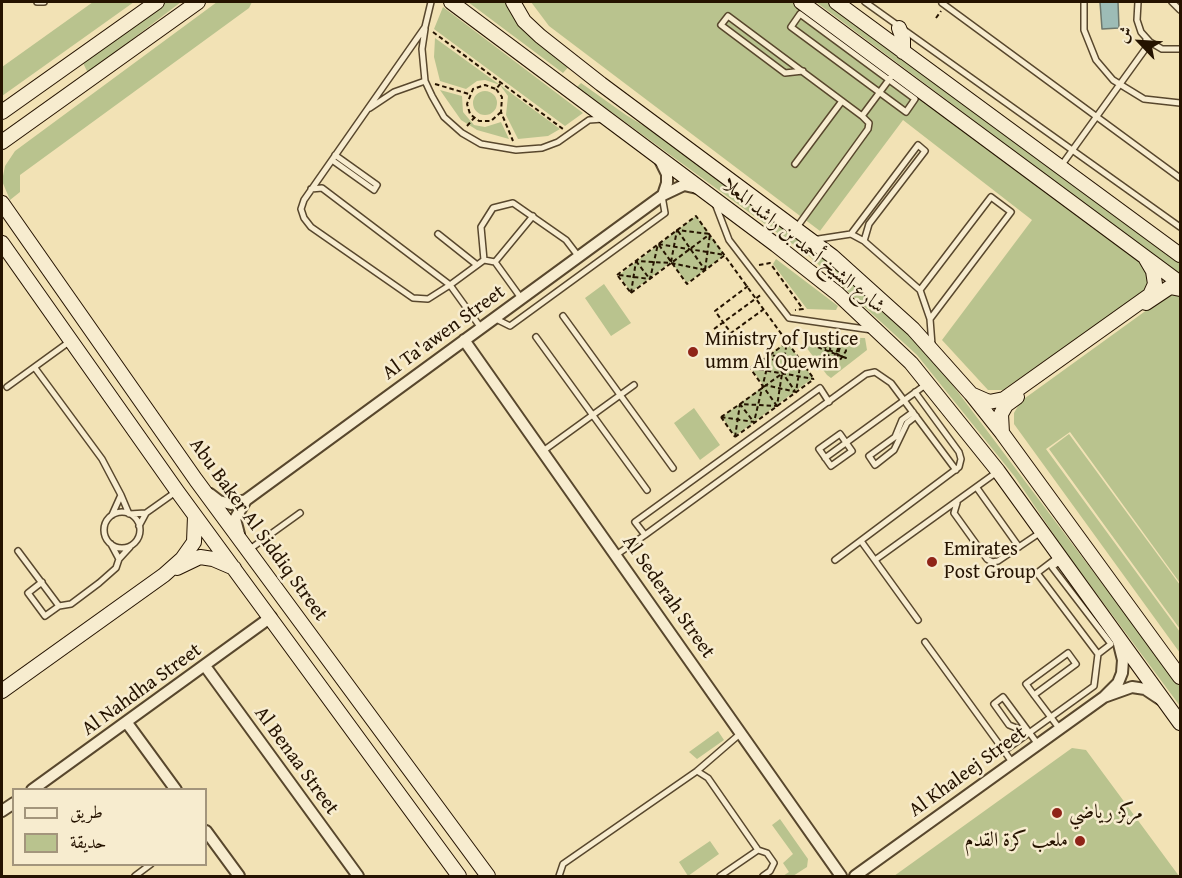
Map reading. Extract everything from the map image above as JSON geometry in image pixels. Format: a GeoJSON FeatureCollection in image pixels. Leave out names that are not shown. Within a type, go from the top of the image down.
{"type":"FeatureCollection","features":[{"type":"Feature","properties":{"kind":"street"},"geometry":{"type":"LineString","coordinates":[[2,112],[157,2]]}},
{"type":"Feature","properties":{"kind":"street"},"geometry":{"type":"LineString","coordinates":[[2,142],[198,2]]}},
{"type":"Feature","properties":{"kind":"street","name":"شارع الشيخ أحمد بن راشد المعلا"},"geometry":{"type":"LineString","coordinates":[[452,2],[838,294],[931,384],[998,471],[1180,723]]}},
{"type":"Feature","properties":{"kind":"street","name":"شارع الشيخ أحمد بن راشد المعلا"},"geometry":{"type":"LineString","coordinates":[[513,2],[524,21],[540,36],[811,240],[877,295],[932,350],[1002,433],[1180,676]]}},
{"type":"Feature","properties":{"kind":"street"},"geometry":{"type":"LineString","coordinates":[[801,2],[892,75],[1180,283]]}},
{"type":"Feature","properties":{"kind":"street"},"geometry":{"type":"LineString","coordinates":[[836,2],[1180,255]]}},
{"type":"Feature","properties":{"kind":"street"},"geometry":{"type":"LineString","coordinates":[[899,28],[903,39],[903,52]]}},
{"type":"Feature","properties":{"kind":"street"},"geometry":{"type":"LineString","coordinates":[[570,91],[570,84],[575,76],[583,78],[628,111],[675,138]]}},
{"type":"Feature","properties":{"kind":"street"},"geometry":{"type":"LineString","coordinates":[[656,156],[667,174],[668,183],[662,195]]}},
{"type":"Feature","properties":{"kind":"street","name":"Al Ta'awen Street"},"geometry":{"type":"LineString","coordinates":[[246,500],[662,195],[684,186],[708,194]]}},
{"type":"Feature","properties":{"kind":"street","name":"Abu Baker Al Siddiq Street"},"geometry":{"type":"LineString","coordinates":[[2,203],[188,468],[487,876]]}},
{"type":"Feature","properties":{"kind":"street","name":"Abu Baker Al Siddiq Street"},"geometry":{"type":"LineString","coordinates":[[2,243],[195,516],[459,876]]}},
{"type":"Feature","properties":{"kind":"street"},"geometry":{"type":"LineString","coordinates":[[971,394],[989,402],[1004,399],[1150,295],[1155,284],[1153,271],[1144,255]]}},
{"type":"Feature","properties":{"kind":"street"},"geometry":{"type":"LineString","coordinates":[[1002,433],[1001,414],[1006,405],[1158,294],[1170,288],[1180,288]]}},
{"type":"Feature","properties":{"kind":"street","name":"Al Sederah Street"},"geometry":{"type":"LineString","coordinates":[[464,340],[841,876]]}},
{"type":"Feature","properties":{"kind":"street"},"geometry":{"type":"LineString","coordinates":[[108,394],[103,378],[108,375],[114,378],[151,428],[219,501],[231,504],[246,500]]}},
{"type":"Feature","properties":{"kind":"street"},"geometry":{"type":"LineString","coordinates":[[246,500],[235,519],[247,546]]}},
{"type":"Feature","properties":{"kind":"street"},"geometry":{"type":"LineString","coordinates":[[2,691],[182,559],[194,542],[195,516]]}},
{"type":"Feature","properties":{"kind":"street"},"geometry":{"type":"LineString","coordinates":[[164,574],[200,557],[213,559],[236,569]]}},
{"type":"Feature","properties":{"kind":"street","name":"Al Nahdha Street"},"geometry":{"type":"LineString","coordinates":[[33,788],[127,723],[271,617]]}},
{"type":"Feature","properties":{"kind":"street","name":"Al Khaleej Street"},"geometry":{"type":"LineString","coordinates":[[855,876],[1104,697],[1118,683],[1122,673],[1123,660],[1116,634]]}},
{"type":"Feature","properties":{"kind":"street","name":"Al Benaa Street"},"geometry":{"type":"LineString","coordinates":[[205,666],[358,876]]}},
{"type":"Feature","properties":{"kind":"street","name":"Al Khaleej Street"},"geometry":{"type":"LineString","coordinates":[[1104,697],[1121,690],[1138,688],[1154,694],[1167,705]]}},
{"type":"Feature","properties":{"kind":"street"},"geometry":{"type":"LineString","coordinates":[[127,723],[175,788]]}},
{"type":"Feature","properties":{"kind":"street"},"geometry":{"type":"LineString","coordinates":[[399,793],[438,835],[468,876]]}},
{"type":"Feature","properties":{"kind":"street"},"geometry":{"type":"LineString","coordinates":[[207,832],[239,876]]}},
{"type":"Feature","properties":{"kind":"lane"},"geometry":{"type":"LineString","coordinates":[[37,2],[44,2]]}},
{"type":"Feature","properties":{"kind":"lane"},"geometry":{"type":"LineString","coordinates":[[431,2],[422,49],[425,81],[444,117],[462,133],[481,144],[500,149],[542,148],[558,142],[589,120],[610,120]]}},
{"type":"Feature","properties":{"kind":"lane"},"geometry":{"type":"LineString","coordinates":[[865,2],[1073,148],[1180,227]]}},
{"type":"Feature","properties":{"kind":"lane"},"geometry":{"type":"LineString","coordinates":[[1084,2],[1084,30],[1096,60],[1119,85],[1144,99],[1180,103]]}},
{"type":"Feature","properties":{"kind":"lane"},"geometry":{"type":"LineString","coordinates":[[1138,2],[1137,20],[1146,38],[1162,48],[1180,49]]}},
{"type":"Feature","properties":{"kind":"lane"},"geometry":{"type":"LineString","coordinates":[[1172,2],[1180,10]]}},
{"type":"Feature","properties":{"kind":"lane"},"geometry":{"type":"LineString","coordinates":[[942,3],[1180,178]]}},
{"type":"Feature","properties":{"kind":"lane"},"geometry":{"type":"LineString","coordinates":[[800,14],[892,75],[915,99],[906,112],[790,27],[800,14]]}},
{"type":"Feature","properties":{"kind":"lane"},"geometry":{"type":"LineString","coordinates":[[796,229],[868,129],[869,123],[862,116],[802,71],[728,16],[722,25],[785,73],[802,71]]}},
{"type":"Feature","properties":{"kind":"lane"},"geometry":{"type":"LineString","coordinates":[[425,27],[304,200],[301,209],[304,218],[311,227],[413,298],[428,299],[484,260],[495,262],[521,298]]}},
{"type":"Feature","properties":{"kind":"lane"},"geometry":{"type":"LineString","coordinates":[[1146,38],[1146,48]]}},
{"type":"Feature","properties":{"kind":"lane"},"geometry":{"type":"LineString","coordinates":[[1060,167],[1146,48],[1155,45]]}},
{"type":"Feature","properties":{"kind":"lane"},"geometry":{"type":"LineString","coordinates":[[862,116],[892,75]]}},
{"type":"Feature","properties":{"kind":"lane"},"geometry":{"type":"LineString","coordinates":[[366,111],[394,92],[425,81]]}},
{"type":"Feature","properties":{"kind":"lane"},"geometry":{"type":"LineString","coordinates":[[795,164],[842,101]]}},
{"type":"Feature","properties":{"kind":"lane"},"geometry":{"type":"LineString","coordinates":[[851,234],[918,145],[925,151],[869,224],[864,241]]}},
{"type":"Feature","properties":{"kind":"lane"},"geometry":{"type":"LineString","coordinates":[[334,157],[377,185],[374,190],[334,157]]}},
{"type":"Feature","properties":{"kind":"lane"},"geometry":{"type":"LineString","coordinates":[[311,189],[322,188],[450,285],[481,328]]}},
{"type":"Feature","properties":{"kind":"lane"},"geometry":{"type":"LineString","coordinates":[[708,194],[729,240],[789,318],[877,331]]}},
{"type":"Feature","properties":{"kind":"lane"},"geometry":{"type":"LineString","coordinates":[[495,318],[510,326],[665,213],[662,195]]}},
{"type":"Feature","properties":{"kind":"lane"},"geometry":{"type":"LineString","coordinates":[[920,290],[991,197],[1011,212],[930,319]]}},
{"type":"Feature","properties":{"kind":"lane"},"geometry":{"type":"LineString","coordinates":[[484,260],[481,227],[493,208],[513,203],[566,240],[579,257]]}},
{"type":"Feature","properties":{"kind":"lane"},"geometry":{"type":"LineString","coordinates":[[495,262],[533,216]]}},
{"type":"Feature","properties":{"kind":"lane"},"geometry":{"type":"LineString","coordinates":[[438,234],[477,265]]}},
{"type":"Feature","properties":{"kind":"lane"},"geometry":{"type":"LineString","coordinates":[[811,240],[851,234],[864,241],[920,290],[930,319],[932,350]]}},
{"type":"Feature","properties":{"kind":"lane"},"geometry":{"type":"LineString","coordinates":[[563,316],[673,468]]}},
{"type":"Feature","properties":{"kind":"lane"},"geometry":{"type":"LineString","coordinates":[[536,337],[647,490]]}},
{"type":"Feature","properties":{"kind":"lane"},"geometry":{"type":"LineString","coordinates":[[7,387],[71,341]]}},
{"type":"Feature","properties":{"kind":"lane"},"geometry":{"type":"LineString","coordinates":[[35,368],[102,459],[129,514],[140,526]]}},
{"type":"Feature","properties":{"kind":"lane"},"geometry":{"type":"LineString","coordinates":[[616,555],[866,374],[874,372],[891,383],[956,470]]}},
{"type":"Feature","properties":{"kind":"lane"},"geometry":{"type":"LineString","coordinates":[[542,452],[634,384]]}},
{"type":"Feature","properties":{"kind":"lane"},"geometry":{"type":"LineString","coordinates":[[825,458],[904,400],[931,384]]}},
{"type":"Feature","properties":{"kind":"lane"},"geometry":{"type":"LineString","coordinates":[[645,535],[635,522],[820,388],[829,402]]}},
{"type":"Feature","properties":{"kind":"lane"},"geometry":{"type":"LineString","coordinates":[[835,560],[956,470],[961,463],[961,455],[916,394]]}},
{"type":"Feature","properties":{"kind":"lane"},"geometry":{"type":"LineString","coordinates":[[914,414],[894,450],[875,465],[869,456],[895,437],[902,420],[914,414]]}},
{"type":"Feature","properties":{"kind":"lane"},"geometry":{"type":"LineString","coordinates":[[840,434],[846,442],[852,451],[831,466],[819,449],[840,434]]}},
{"type":"Feature","properties":{"kind":"lane"},"geometry":{"type":"LineString","coordinates":[[875,560],[998,471]]}},
{"type":"Feature","properties":{"kind":"lane"},"geometry":{"type":"LineString","coordinates":[[977,488],[1019,547]]}},
{"type":"Feature","properties":{"kind":"lane"},"geometry":{"type":"LineString","coordinates":[[42,582],[28,593],[45,616],[59,606],[72,604],[116,568],[119,559],[139,537],[140,526],[146,513],[177,491]]}},
{"type":"Feature","properties":{"kind":"lane"},"geometry":{"type":"LineString","coordinates":[[119,559],[106,538],[105,525],[121,495]]}},
{"type":"Feature","properties":{"kind":"lane"},"geometry":{"type":"LineString","coordinates":[[958,501],[954,513],[987,559],[999,561],[1042,531]]}},
{"type":"Feature","properties":{"kind":"lane"},"geometry":{"type":"LineString","coordinates":[[112,515],[146,513]]}},
{"type":"Feature","properties":{"kind":"lane"},"geometry":{"type":"LineString","coordinates":[[247,546],[300,513]]}},
{"type":"Feature","properties":{"kind":"lane"},"geometry":{"type":"LineString","coordinates":[[861,541],[918,620]]}},
{"type":"Feature","properties":{"kind":"lane"},"geometry":{"type":"LineString","coordinates":[[110,543],[120,548],[131,545]]}},
{"type":"Feature","properties":{"kind":"lane"},"geometry":{"type":"LineString","coordinates":[[18,551],[59,606]]}},
{"type":"Feature","properties":{"kind":"lane"},"geometry":{"type":"LineString","coordinates":[[1004,751],[1094,686],[1098,654],[1037,573],[1061,558]]}},
{"type":"Feature","properties":{"kind":"lane"},"geometry":{"type":"LineString","coordinates":[[1061,558],[1052,567],[1111,644],[1098,654]]}},
{"type":"Feature","properties":{"kind":"lane"},"geometry":{"type":"LineString","coordinates":[[925,642],[1012,762]]}},
{"type":"Feature","properties":{"kind":"lane"},"geometry":{"type":"LineString","coordinates":[[1034,695],[1076,664],[1068,653],[1026,684],[1034,695],[1059,728]]}},
{"type":"Feature","properties":{"kind":"lane"},"geometry":{"type":"LineString","coordinates":[[1029,733],[1010,725],[994,704],[1003,697],[1037,743]]}},
{"type":"Feature","properties":{"kind":"lane"},"geometry":{"type":"LineString","coordinates":[[559,876],[562,864],[697,771],[742,733]]}},
{"type":"Feature","properties":{"kind":"lane"},"geometry":{"type":"LineString","coordinates":[[697,771],[708,778],[758,850],[767,853],[774,863],[770,872],[763,876]]}},
{"type":"Feature","properties":{"kind":"lane"},"geometry":{"type":"LineString","coordinates":[[720,876],[758,850]]}},
{"type":"Feature","properties":{"kind":"lane"},"geometry":{"type":"LineString","coordinates":[[135,876],[148,866]]}},
{"type":"Feature","properties":{"kind":"path"},"geometry":{"type":"LineString","coordinates":[[433,32],[565,130]]}},
{"type":"Feature","properties":{"kind":"path"},"geometry":{"type":"LineString","coordinates":[[496,89],[501,83]]}},
{"type":"Feature","properties":{"kind":"path"},"geometry":{"type":"LineString","coordinates":[[434,84],[469,94]]}},
{"type":"Feature","properties":{"kind":"path"},"geometry":{"type":"LineString","coordinates":[[501,112],[491,121],[485,122],[474,118],[468,109],[469,94],[479,86],[496,89],[502,97],[501,112],[514,143],[505,142]]}},
{"type":"Feature","properties":{"kind":"path"},"geometry":{"type":"LineString","coordinates":[[471,131],[466,128],[474,118]]}},
{"type":"Feature","properties":{"kind":"path"},"geometry":{"type":"LineString","coordinates":[[617,275],[696,216],[814,379]]}},
{"type":"Feature","properties":{"kind":"path"},"geometry":{"type":"LineString","coordinates":[[677,230],[710,234]]}},
{"type":"Feature","properties":{"kind":"path"},"geometry":{"type":"LineString","coordinates":[[671,263],[677,230]]}},
{"type":"Feature","properties":{"kind":"path"},"geometry":{"type":"LineString","coordinates":[[677,230],[705,270]]}},
{"type":"Feature","properties":{"kind":"path"},"geometry":{"type":"LineString","coordinates":[[631,293],[710,234]]}},
{"type":"Feature","properties":{"kind":"path"},"geometry":{"type":"LineString","coordinates":[[705,270],[710,234]]}},
{"type":"Feature","properties":{"kind":"path"},"geometry":{"type":"LineString","coordinates":[[658,244],[725,255]]}},
{"type":"Feature","properties":{"kind":"path"},"geometry":{"type":"LineString","coordinates":[[650,279],[658,244]]}},
{"type":"Feature","properties":{"kind":"path"},"geometry":{"type":"LineString","coordinates":[[658,244],[687,284],[725,255]]}},
{"type":"Feature","properties":{"kind":"path"},"geometry":{"type":"LineString","coordinates":[[636,261],[671,263],[705,270]]}},
{"type":"Feature","properties":{"kind":"path"},"geometry":{"type":"LineString","coordinates":[[631,293],[636,261]]}},
{"type":"Feature","properties":{"kind":"path"},"geometry":{"type":"LineString","coordinates":[[636,261],[650,279]]}},
{"type":"Feature","properties":{"kind":"path"},"geometry":{"type":"LineString","coordinates":[[754,266],[770,263],[803,309],[786,311]]}},
{"type":"Feature","properties":{"kind":"path"},"geometry":{"type":"LineString","coordinates":[[617,275],[650,279]]}},
{"type":"Feature","properties":{"kind":"path"},"geometry":{"type":"LineString","coordinates":[[617,275],[631,293]]}},
{"type":"Feature","properties":{"kind":"path"},"geometry":{"type":"LineString","coordinates":[[748,286],[715,311],[731,333],[764,309]]}},
{"type":"Feature","properties":{"kind":"path"},"geometry":{"type":"LineString","coordinates":[[714,329],[767,291]]}},
{"type":"Feature","properties":{"kind":"path"},"geometry":{"type":"LineString","coordinates":[[809,339],[846,358],[829,351],[807,343],[809,339]]}},
{"type":"Feature","properties":{"kind":"path"},"geometry":{"type":"LineString","coordinates":[[750,368],[787,341]]}},
{"type":"Feature","properties":{"kind":"path"},"geometry":{"type":"LineString","coordinates":[[777,406],[787,341]]}},
{"type":"Feature","properties":{"kind":"path"},"geometry":{"type":"LineString","coordinates":[[826,360],[833,359],[838,349],[836,344]]}},
{"type":"Feature","properties":{"kind":"path"},"geometry":{"type":"LineString","coordinates":[[831,363],[836,360],[842,344]]}},
{"type":"Feature","properties":{"kind":"path"},"geometry":{"type":"LineString","coordinates":[[825,356],[829,355],[831,345]]}},
{"type":"Feature","properties":{"kind":"path"},"geometry":{"type":"LineString","coordinates":[[836,366],[846,351],[845,346]]}},
{"type":"Feature","properties":{"kind":"path"},"geometry":{"type":"LineString","coordinates":[[770,355],[801,360]]}},
{"type":"Feature","properties":{"kind":"path"},"geometry":{"type":"LineString","coordinates":[[754,422],[770,355]]}},
{"type":"Feature","properties":{"kind":"path"},"geometry":{"type":"LineString","coordinates":[[770,355],[796,392]]}},
{"type":"Feature","properties":{"kind":"path"},"geometry":{"type":"LineString","coordinates":[[721,417],[801,360]]}},
{"type":"Feature","properties":{"kind":"path"},"geometry":{"type":"LineString","coordinates":[[796,392],[801,360]]}},
{"type":"Feature","properties":{"kind":"path"},"geometry":{"type":"LineString","coordinates":[[750,368],[814,379]]}},
{"type":"Feature","properties":{"kind":"path"},"geometry":{"type":"LineString","coordinates":[[750,368],[777,406]]}},
{"type":"Feature","properties":{"kind":"path"},"geometry":{"type":"LineString","coordinates":[[735,437],[814,379]]}},
{"type":"Feature","properties":{"kind":"path"},"geometry":{"type":"LineString","coordinates":[[764,385],[796,392]]}},
{"type":"Feature","properties":{"kind":"path"},"geometry":{"type":"LineString","coordinates":[[740,404],[777,406]]}},
{"type":"Feature","properties":{"kind":"path"},"geometry":{"type":"LineString","coordinates":[[735,437],[740,404]]}},
{"type":"Feature","properties":{"kind":"path"},"geometry":{"type":"LineString","coordinates":[[740,404],[754,422]]}},
{"type":"Feature","properties":{"kind":"path"},"geometry":{"type":"LineString","coordinates":[[721,417],[754,422]]}},
{"type":"Feature","properties":{"kind":"path"},"geometry":{"type":"LineString","coordinates":[[721,417],[735,437]]}},
{"type":"Feature","properties":{"kind":"green space"},"geometry":{"type":"Polygon","coordinates":[[[93,2],[134,2],[2,96],[2,67],[93,2]]]}},
{"type":"Feature","properties":{"kind":"green space"},"geometry":{"type":"Polygon","coordinates":[[[165,2],[181,2],[88,73],[83,63],[165,2]]]}},
{"type":"Feature","properties":{"kind":"green space"},"geometry":{"type":"Polygon","coordinates":[[[217,2],[252,2],[249,8],[20,175],[20,192],[10,200],[2,181],[5,166],[15,151],[217,2]]]}},
{"type":"Feature","properties":{"kind":"green space"},"geometry":{"type":"Polygon","coordinates":[[[468,2],[506,2],[517,19],[571,64],[563,73],[468,2]]]}},
{"type":"Feature","properties":{"kind":"green space"},"geometry":{"type":"Polygon","coordinates":[[[531,2],[793,2],[927,97],[1143,258],[1153,276],[1147,289],[1003,390],[988,390],[942,340],[1032,220],[903,120],[820,231],[549,26],[531,2]]]}},
{"type":"Feature","properties":{"kind":"green space"},"geometry":{"type":"Polygon","coordinates":[[[816,2],[830,2],[1180,262],[1180,275],[816,2]]]}},
{"type":"Feature","properties":{"kind":"green space"},"geometry":{"type":"Polygon","coordinates":[[[443,7],[583,113],[565,126],[434,29],[443,7]]]}},
{"type":"Feature","properties":{"kind":"green space"},"geometry":{"type":"Polygon","coordinates":[[[435,38],[500,85],[485,80],[477,81],[466,89],[440,81],[434,57],[435,38]]]}},
{"type":"Feature","properties":{"kind":"green space"},"geometry":{"type":"Polygon","coordinates":[[[581,83],[626,115],[669,141],[818,250],[924,347],[1180,687],[1180,706],[1067,554],[1015,477],[917,355],[809,256],[577,87],[581,83]]]}},
{"type":"Feature","properties":{"kind":"green space"},"geometry":{"type":"Polygon","coordinates":[[[500,85],[560,129],[548,136],[518,139],[506,115],[508,96],[500,85]]]}},
{"type":"Feature","properties":{"kind":"green space"},"geometry":{"type":"Polygon","coordinates":[[[440,90],[462,96],[463,112],[474,125],[485,127],[501,122],[509,139],[477,130],[461,120],[440,90]]]}},
{"type":"Feature","properties":{"kind":"green space"},"geometry":{"type":"Polygon","coordinates":[[[485,91],[490,92],[496,98],[496,108],[490,114],[485,115],[480,114],[474,108],[473,103],[474,98],[480,92],[485,91]]]}},
{"type":"Feature","properties":{"kind":"green space"},"geometry":{"type":"Polygon","coordinates":[[[696,216],[725,255],[687,283],[671,262],[631,292],[619,275],[696,216]]]}},
{"type":"Feature","properties":{"kind":"green space"},"geometry":{"type":"Polygon","coordinates":[[[776,259],[838,306],[836,310],[807,309],[773,264],[776,259]]]}},
{"type":"Feature","properties":{"kind":"green space"},"geometry":{"type":"Polygon","coordinates":[[[604,284],[631,323],[611,336],[585,298],[604,284]]]}},
{"type":"Feature","properties":{"kind":"green space"},"geometry":{"type":"Polygon","coordinates":[[[1169,294],[1180,294],[1180,583],[1070,432],[1046,449],[1180,632],[1180,653],[1014,424],[1014,413],[1021,401],[1169,294]]]}},
{"type":"Feature","properties":{"kind":"green space"},"geometry":{"type":"Polygon","coordinates":[[[805,337],[865,338],[867,350],[831,378],[803,343],[805,337]]]}},
{"type":"Feature","properties":{"kind":"green space"},"geometry":{"type":"Polygon","coordinates":[[[787,342],[813,378],[735,436],[722,417],[764,386],[751,368],[787,342]]]}},
{"type":"Feature","properties":{"kind":"green space"},"geometry":{"type":"Polygon","coordinates":[[[694,408],[720,445],[700,460],[674,423],[694,408]]]}},
{"type":"Feature","properties":{"kind":"green space"},"geometry":{"type":"Polygon","coordinates":[[[1069,434],[1180,585],[1180,629],[1049,449],[1069,434]]]}},
{"type":"Feature","properties":{"kind":"green space"},"geometry":{"type":"Polygon","coordinates":[[[718,731],[724,740],[697,759],[689,752],[718,731]]]}},
{"type":"Feature","properties":{"kind":"green space","name":"مركز رياضي"},"geometry":{"type":"Polygon","coordinates":[[[1072,748],[1086,750],[1179,876],[894,876],[1072,748]]]}},
{"type":"Feature","properties":{"kind":"green space"},"geometry":{"type":"Polygon","coordinates":[[[780,819],[808,859],[807,867],[793,876],[783,876],[789,872],[783,863],[793,854],[772,825],[780,819]]]}},
{"type":"Feature","properties":{"kind":"green space"},"geometry":{"type":"Polygon","coordinates":[[[710,841],[719,854],[688,876],[679,862],[710,841]]]}},
{"type":"Feature","properties":{"kind":"water"},"geometry":{"type":"Polygon","coordinates":[[[1100,2],[1118,2],[1119,28],[1102,29],[1100,2]]]}},
{"type":"Feature","properties":{"kind":"place","name":"Ministry of Justice umm Al Quewin"},"geometry":{"type":"Point","coordinates":[693,352]}},
{"type":"Feature","properties":{"kind":"place","name":"Emirates Post Group"},"geometry":{"type":"Point","coordinates":[932,562]}},
{"type":"Feature","properties":{"kind":"place","name":"مركز رياضي"},"geometry":{"type":"Point","coordinates":[1057,813]}},
{"type":"Feature","properties":{"kind":"place","name":"ملعب كرة القدم"},"geometry":{"type":"Point","coordinates":[1080,841]}}]}
